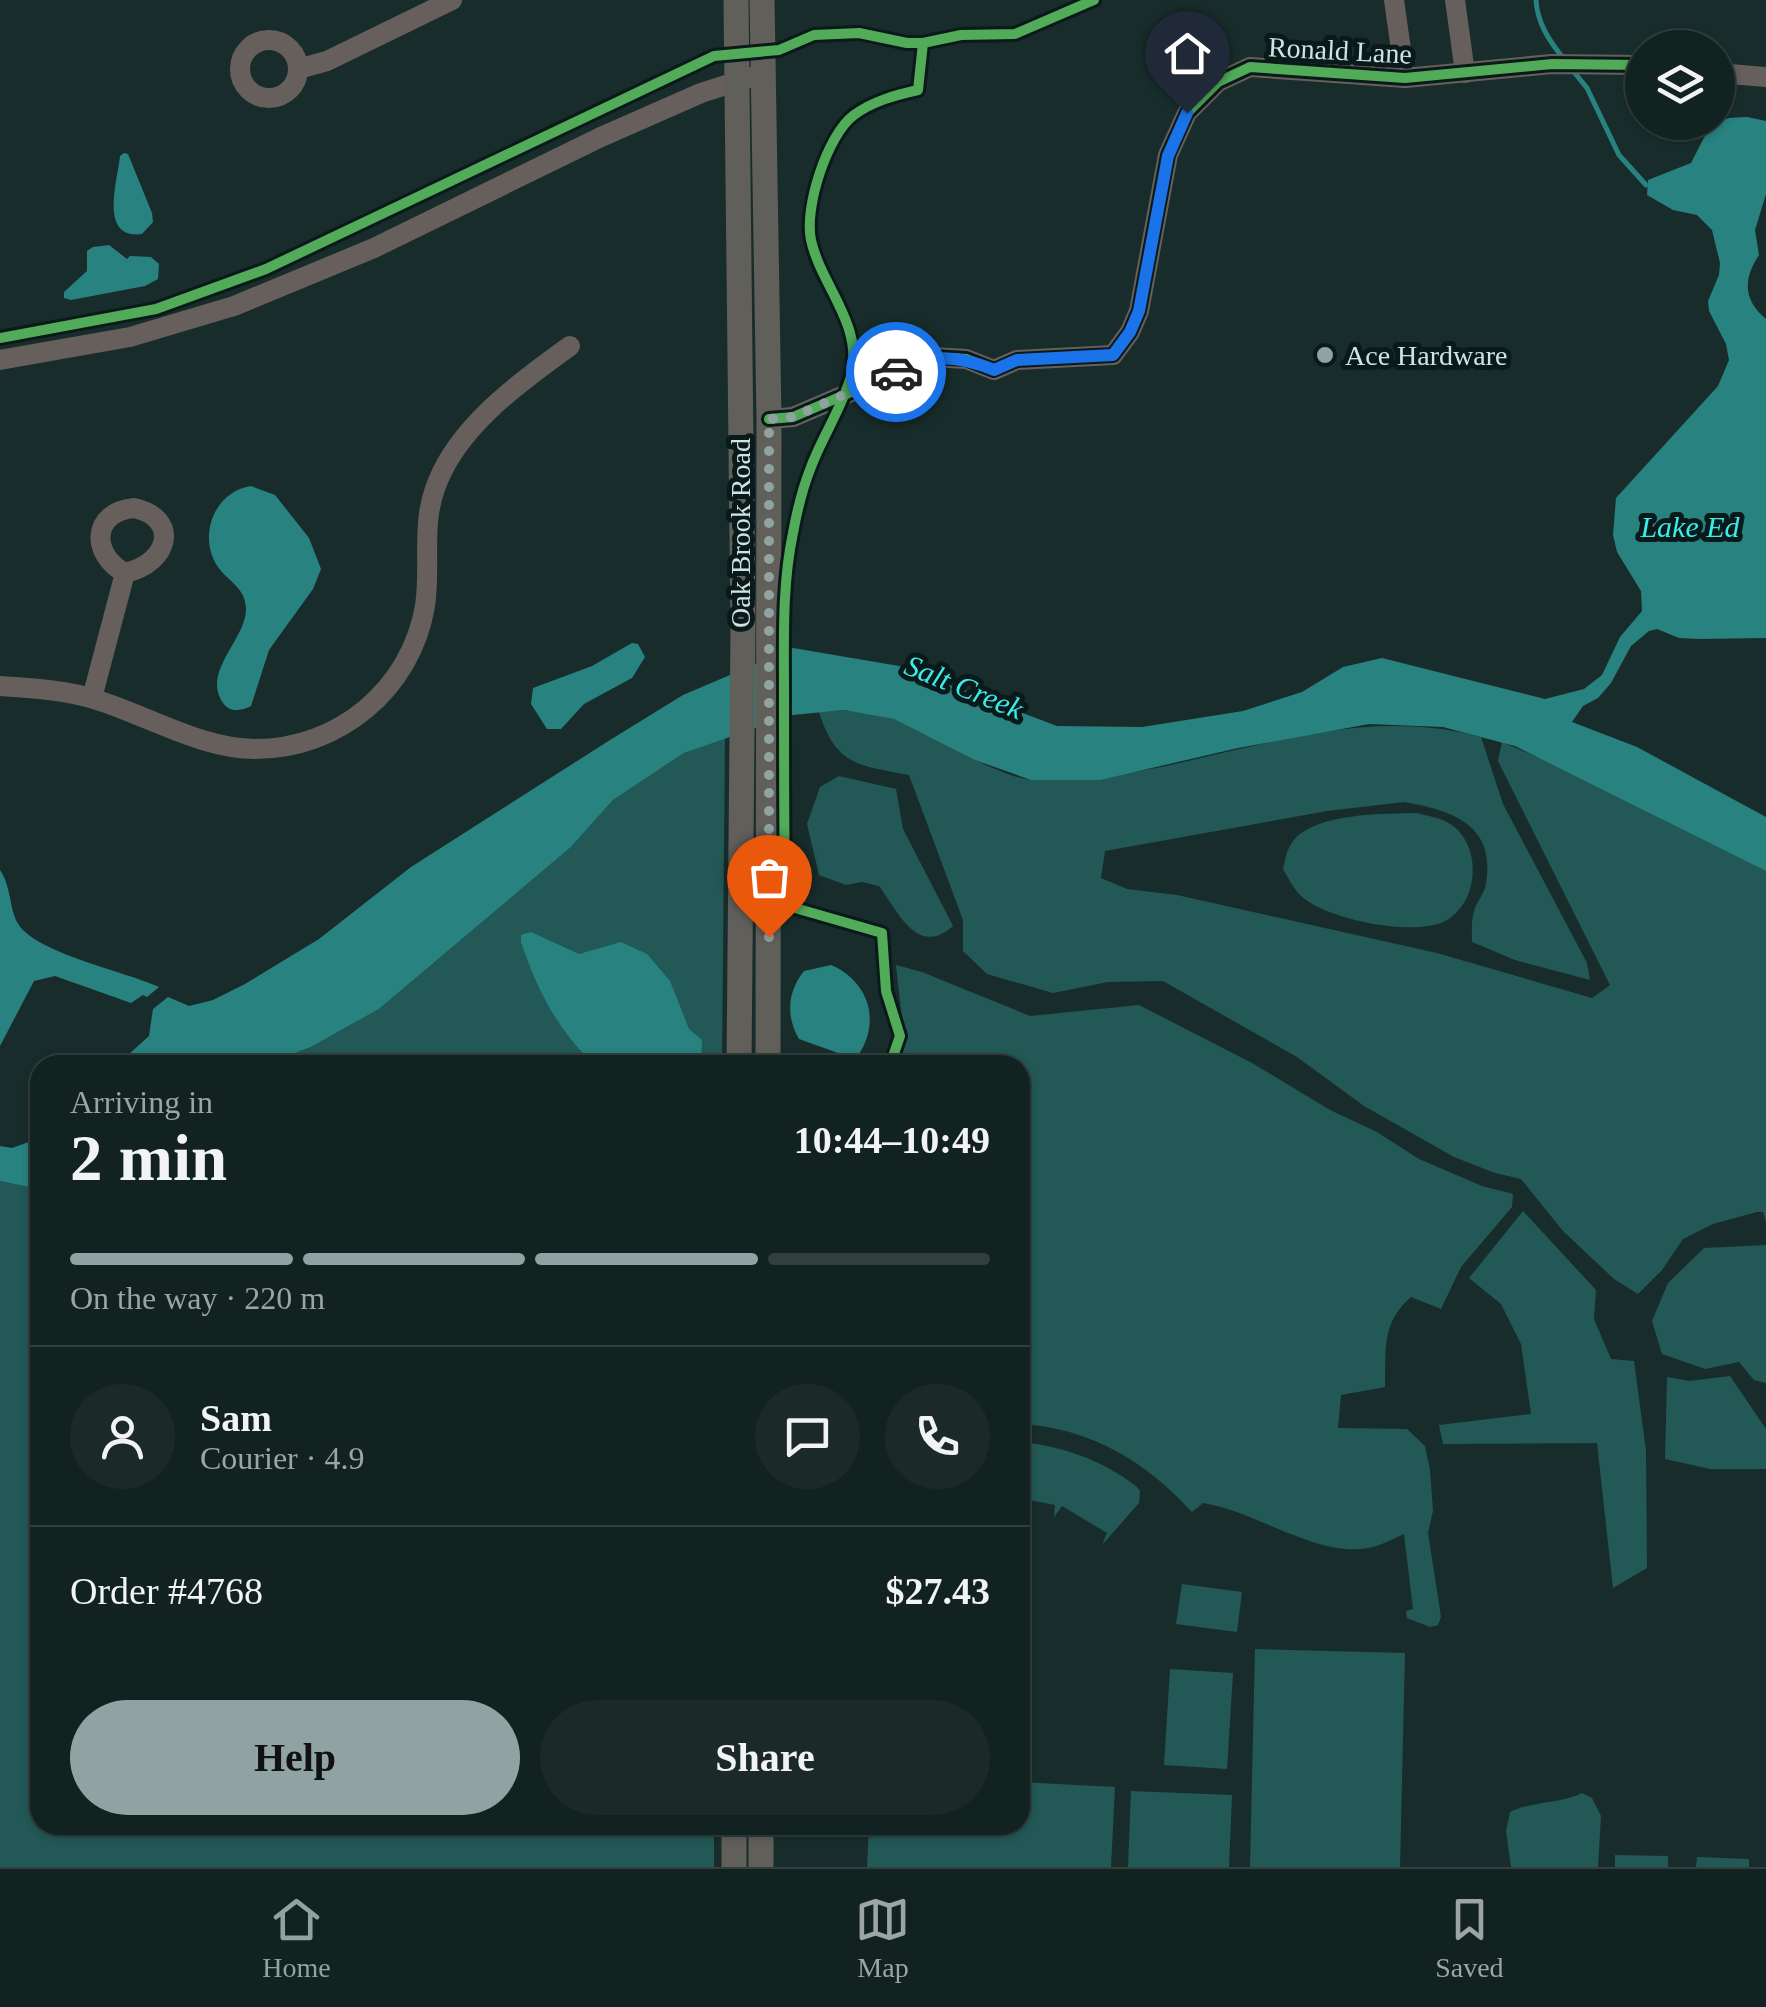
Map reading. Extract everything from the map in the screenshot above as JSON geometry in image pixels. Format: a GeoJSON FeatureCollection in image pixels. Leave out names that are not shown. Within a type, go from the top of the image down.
{"type":"FeatureCollection","features":[{"type":"Feature","properties":{"kind":"main road","name":"Oak Brook Road"},"geometry":{"type":"LineString","coordinates":[[736,0],[751,77],[769,419],[768,1055]]}},
{"type":"Feature","properties":{"kind":"main road","name":"Oak Brook Road"},"geometry":{"type":"LineString","coordinates":[[740,1055],[751,77],[762,0]]}},
{"type":"Feature","properties":{"kind":"main road"},"geometry":{"type":"LineString","coordinates":[[734,1835],[734,1867]]}},
{"type":"Feature","properties":{"kind":"main road"},"geometry":{"type":"LineString","coordinates":[[761,1867],[762,1835]]}},
{"type":"Feature","properties":{"kind":"street"},"geometry":{"type":"LineString","coordinates":[[298,69],[327,61],[452,0]]}},
{"type":"Feature","properties":{"kind":"street"},"geometry":{"type":"LineString","coordinates":[[1394,0],[1405,78]]}},
{"type":"Feature","properties":{"kind":"street"},"geometry":{"type":"LineString","coordinates":[[1455,0],[1464,74]]}},
{"type":"Feature","properties":{"kind":"street","name":"Ronald Lane"},"geometry":{"type":"LineString","coordinates":[[769,419],[793,417],[933,358],[966,359],[994,370],[1017,360],[1113,355],[1139,311],[1168,156],[1187,113],[1218,82],[1250,68],[1405,78],[1552,64],[1625,64]]}},
{"type":"Feature","properties":{"kind":"street"},"geometry":{"type":"LineString","coordinates":[[1735,74],[1766,77]]}},
{"type":"Feature","properties":{"kind":"street"},"geometry":{"type":"LineString","coordinates":[[0,360],[130,338],[234,306],[374,248],[601,137],[751,77]]}},
{"type":"Feature","properties":{"kind":"street"},"geometry":{"type":"LineString","coordinates":[[0,686],[92,698],[210,742],[250,749],[273,749],[319,738],[372,708],[409,656],[420,627],[427,584],[426,528],[443,469],[488,414],[570,346]]}},
{"type":"Feature","properties":{"kind":"street"},"geometry":{"type":"LineString","coordinates":[[92,698],[125,573]]}},
{"type":"Feature","properties":{"kind":"shaded area"},"geometry":{"type":"Polygon","coordinates":[[[844,710],[897,720],[1004,773],[1036,780],[1151,769],[1284,739],[1361,727],[1440,729],[1481,737],[1503,804],[1587,963],[1590,980],[1515,960],[1472,942],[1473,915],[1486,883],[1484,847],[1466,823],[1421,805],[1404,802],[1327,811],[1105,851],[1101,878],[1127,889],[1177,895],[1437,953],[1592,998],[1610,985],[1498,761],[1502,742],[1575,773],[1766,871],[1766,1222],[1763,1212],[1757,1212],[1713,1224],[1683,1239],[1662,1270],[1638,1294],[1614,1279],[1563,1231],[1521,1179],[1454,1157],[1364,1106],[1297,1057],[1163,981],[1108,982],[1053,993],[987,974],[963,951],[963,920],[909,775],[863,765],[842,753],[819,712],[844,710]]]}},
{"type":"Feature","properties":{"kind":"shaded area"},"geometry":{"type":"Polygon","coordinates":[[[725,737],[722,1055],[290,1055],[379,1009],[571,847],[613,800],[684,753],[725,737]]]}},
{"type":"Feature","properties":{"kind":"shaded area"},"geometry":{"type":"Polygon","coordinates":[[[839,776],[896,789],[903,829],[953,926],[929,937],[919,934],[901,918],[879,886],[862,882],[846,885],[819,875],[807,824],[820,787],[839,776]]]}},
{"type":"Feature","properties":{"kind":"shaded area"},"geometry":{"type":"Polygon","coordinates":[[[1417,813],[1443,820],[1458,831],[1471,856],[1473,871],[1466,899],[1447,920],[1433,925],[1394,927],[1350,919],[1312,904],[1300,895],[1283,869],[1290,846],[1313,827],[1348,817],[1417,813]]]}},
{"type":"Feature","properties":{"kind":"shaded area"},"geometry":{"type":"Polygon","coordinates":[[[896,965],[1030,1016],[1139,1005],[1252,1063],[1419,1159],[1482,1186],[1513,1194],[1512,1207],[1461,1267],[1441,1309],[1411,1297],[1394,1317],[1387,1338],[1385,1387],[1341,1395],[1338,1428],[1407,1429],[1425,1446],[1433,1511],[1428,1533],[1441,1617],[1438,1625],[1430,1627],[1407,1618],[1406,1611],[1413,1609],[1404,1534],[1373,1547],[1349,1549],[1307,1540],[1222,1507],[1203,1503],[1192,1512],[1155,1477],[1115,1450],[1070,1432],[1030,1425],[1030,1055],[902,1055],[905,1046],[896,965]]]}},
{"type":"Feature","properties":{"kind":"shaded area"},"geometry":{"type":"Polygon","coordinates":[[[0,1181],[30,1187],[30,1835],[714,1835],[714,1867],[0,1867],[0,1181]]]}},
{"type":"Feature","properties":{"kind":"shaded area"},"geometry":{"type":"Polygon","coordinates":[[[1523,1211],[1596,1290],[1594,1319],[1611,1359],[1634,1361],[1646,1451],[1647,1568],[1613,1588],[1597,1443],[1443,1444],[1439,1425],[1531,1414],[1521,1344],[1501,1304],[1469,1278],[1523,1211]]]}},
{"type":"Feature","properties":{"kind":"shaded area"},"geometry":{"type":"Polygon","coordinates":[[[1766,1245],[1766,1383],[1754,1380],[1739,1362],[1705,1369],[1662,1354],[1652,1321],[1668,1283],[1704,1248],[1766,1245]]]}},
{"type":"Feature","properties":{"kind":"shaded area"},"geometry":{"type":"Polygon","coordinates":[[[1730,1376],[1766,1429],[1766,1469],[1710,1469],[1665,1459],[1667,1377],[1689,1381],[1730,1376]]]}},
{"type":"Feature","properties":{"kind":"shaded area"},"geometry":{"type":"Polygon","coordinates":[[[1030,1444],[1095,1462],[1140,1491],[1139,1503],[1102,1545],[1107,1533],[1062,1506],[1054,1517],[1055,1505],[1030,1500],[1030,1444]]]}},
{"type":"Feature","properties":{"kind":"shaded area"},"geometry":{"type":"Polygon","coordinates":[[[1182,1584],[1242,1592],[1237,1632],[1176,1624],[1182,1584]]]}},
{"type":"Feature","properties":{"kind":"shaded area"},"geometry":{"type":"Polygon","coordinates":[[[1255,1649],[1405,1653],[1400,1867],[1250,1867],[1255,1649]]]}},
{"type":"Feature","properties":{"kind":"shaded area"},"geometry":{"type":"Polygon","coordinates":[[[1170,1669],[1233,1673],[1227,1769],[1164,1765],[1170,1669]]]}},
{"type":"Feature","properties":{"kind":"shaded area"},"geometry":{"type":"Polygon","coordinates":[[[1030,1783],[1115,1787],[1111,1867],[867,1867],[869,1835],[1030,1835],[1030,1783]]]}},
{"type":"Feature","properties":{"kind":"shaded area"},"geometry":{"type":"Polygon","coordinates":[[[1131,1791],[1232,1795],[1229,1867],[1128,1867],[1131,1791]]]}},
{"type":"Feature","properties":{"kind":"shaded area"},"geometry":{"type":"Polygon","coordinates":[[[1582,1793],[1592,1798],[1601,1816],[1598,1867],[1511,1867],[1506,1831],[1510,1812],[1582,1793]]]}},
{"type":"Feature","properties":{"kind":"shaded area"},"geometry":{"type":"Polygon","coordinates":[[[1615,1855],[1668,1856],[1668,1867],[1615,1867],[1615,1855]]]}},
{"type":"Feature","properties":{"kind":"shaded area"},"geometry":{"type":"Polygon","coordinates":[[[1697,1857],[1749,1859],[1749,1867],[1696,1867],[1697,1857]]]}},
{"type":"Feature","properties":{"kind":"water","name":"Lake Ed"},"geometry":{"type":"Polygon","coordinates":[[[1735,118],[1766,121],[1766,194],[1755,230],[1759,255],[1750,272],[1748,289],[1753,304],[1766,319],[1766,638],[1679,638],[1657,629],[1649,631],[1631,646],[1611,683],[1598,698],[1583,706],[1572,722],[1637,747],[1766,817],[1766,871],[1515,746],[1443,727],[1369,724],[1238,748],[1100,780],[1031,780],[975,760],[894,719],[844,710],[793,715],[684,753],[613,800],[571,847],[379,1009],[311,1047],[290,1055],[128,1055],[149,1036],[153,1009],[168,997],[189,1006],[213,1000],[245,984],[319,939],[411,867],[683,695],[793,648],[899,666],[1057,726],[1142,727],[1243,711],[1302,692],[1343,667],[1382,658],[1545,699],[1584,689],[1602,675],[1620,637],[1642,611],[1641,591],[1617,552],[1613,535],[1616,498],[1718,386],[1729,360],[1726,344],[1709,311],[1708,301],[1720,263],[1712,230],[1697,215],[1673,210],[1647,195],[1648,180],[1691,163],[1703,140],[1735,140],[1735,118]]]}},
{"type":"Feature","properties":{"kind":"water"},"geometry":{"type":"Polygon","coordinates":[[[128,154],[152,213],[153,222],[142,234],[128,233],[115,218],[114,192],[120,156],[128,154]]]}},
{"type":"Feature","properties":{"kind":"water"},"geometry":{"type":"Polygon","coordinates":[[[109,245],[127,259],[151,257],[159,264],[158,279],[145,286],[71,300],[64,298],[64,292],[87,271],[87,251],[109,245]]]}},
{"type":"Feature","properties":{"kind":"water"},"geometry":{"type":"Polygon","coordinates":[[[251,486],[275,495],[309,538],[321,569],[313,589],[269,650],[251,706],[236,710],[223,703],[217,679],[244,620],[245,600],[216,564],[209,539],[220,505],[228,496],[251,486]]]}},
{"type":"Feature","properties":{"kind":"water"},"geometry":{"type":"Polygon","coordinates":[[[632,643],[638,644],[645,657],[632,678],[584,704],[561,729],[547,729],[531,704],[533,688],[592,666],[632,643]]]}},
{"type":"Feature","properties":{"kind":"water"},"geometry":{"type":"Polygon","coordinates":[[[0,870],[17,922],[26,933],[61,952],[159,987],[131,1003],[55,976],[34,981],[0,1046],[0,870]]]}},
{"type":"Feature","properties":{"kind":"water"},"geometry":{"type":"Polygon","coordinates":[[[531,932],[579,954],[621,942],[647,954],[670,981],[689,1029],[702,1040],[701,1055],[586,1055],[560,1024],[542,993],[521,935],[531,932]]]}},
{"type":"Feature","properties":{"kind":"water"},"geometry":{"type":"Polygon","coordinates":[[[831,965],[862,991],[870,1015],[866,1041],[859,1054],[843,1055],[799,1039],[790,1005],[804,971],[831,965]]]}},
{"type":"Feature","properties":{"kind":"water"},"geometry":{"type":"Polygon","coordinates":[[[30,1142],[29,1187],[0,1181],[0,1146],[12,1148],[30,1142]]]}},
{"type":"Feature","properties":{"kind":"waterway"},"geometry":{"type":"LineString","coordinates":[[1536,0],[1545,32],[1564,59]]}},
{"type":"Feature","properties":{"kind":"waterway"},"geometry":{"type":"LineString","coordinates":[[1574,72],[1587,88],[1619,155],[1646,185]]}},
{"type":"Feature","properties":{"kind":"cycle path"},"geometry":{"type":"LineString","coordinates":[[0,338],[156,309],[266,269],[714,56],[779,50],[814,35],[859,33],[923,43],[961,35],[1015,34],[1094,0]]}},
{"type":"Feature","properties":{"kind":"cycle path"},"geometry":{"type":"LineString","coordinates":[[893,1055],[900,1036],[886,991],[882,933],[795,908],[785,890],[784,612],[789,553],[800,499],[847,388],[853,357],[847,323],[811,240],[814,192],[835,138],[854,115],[877,102],[918,90],[923,43]]}},
{"type":"Feature","properties":{"kind":"cycle path"},"geometry":{"type":"LineString","coordinates":[[769,419],[793,417],[933,357],[966,359],[994,370],[1017,360],[1113,355],[1139,311],[1168,155],[1187,113],[1218,82],[1250,67],[1405,78],[1552,64],[1625,65]]}},
{"type":"Feature","properties":{"kind":"way so far"},"geometry":{"type":"LineString","coordinates":[[769,937],[769,419],[793,417],[896,372]]}},
{"type":"Feature","properties":{"kind":"place","name":"Ace Hardware"},"geometry":{"type":"Point","coordinates":[1325,355]}},
{"type":"Feature","properties":{"kind":"route"},"geometry":{"type":"LineString","coordinates":[[896,372],[933,358],[966,359],[994,370],[1017,360],[1113,355],[1139,311],[1168,156],[1187,113]]}},
{"type":"Feature","properties":{"kind":"water label","name":"Salt Creek"},"geometry":{"type":"Point","coordinates":[964,687]}}]}
